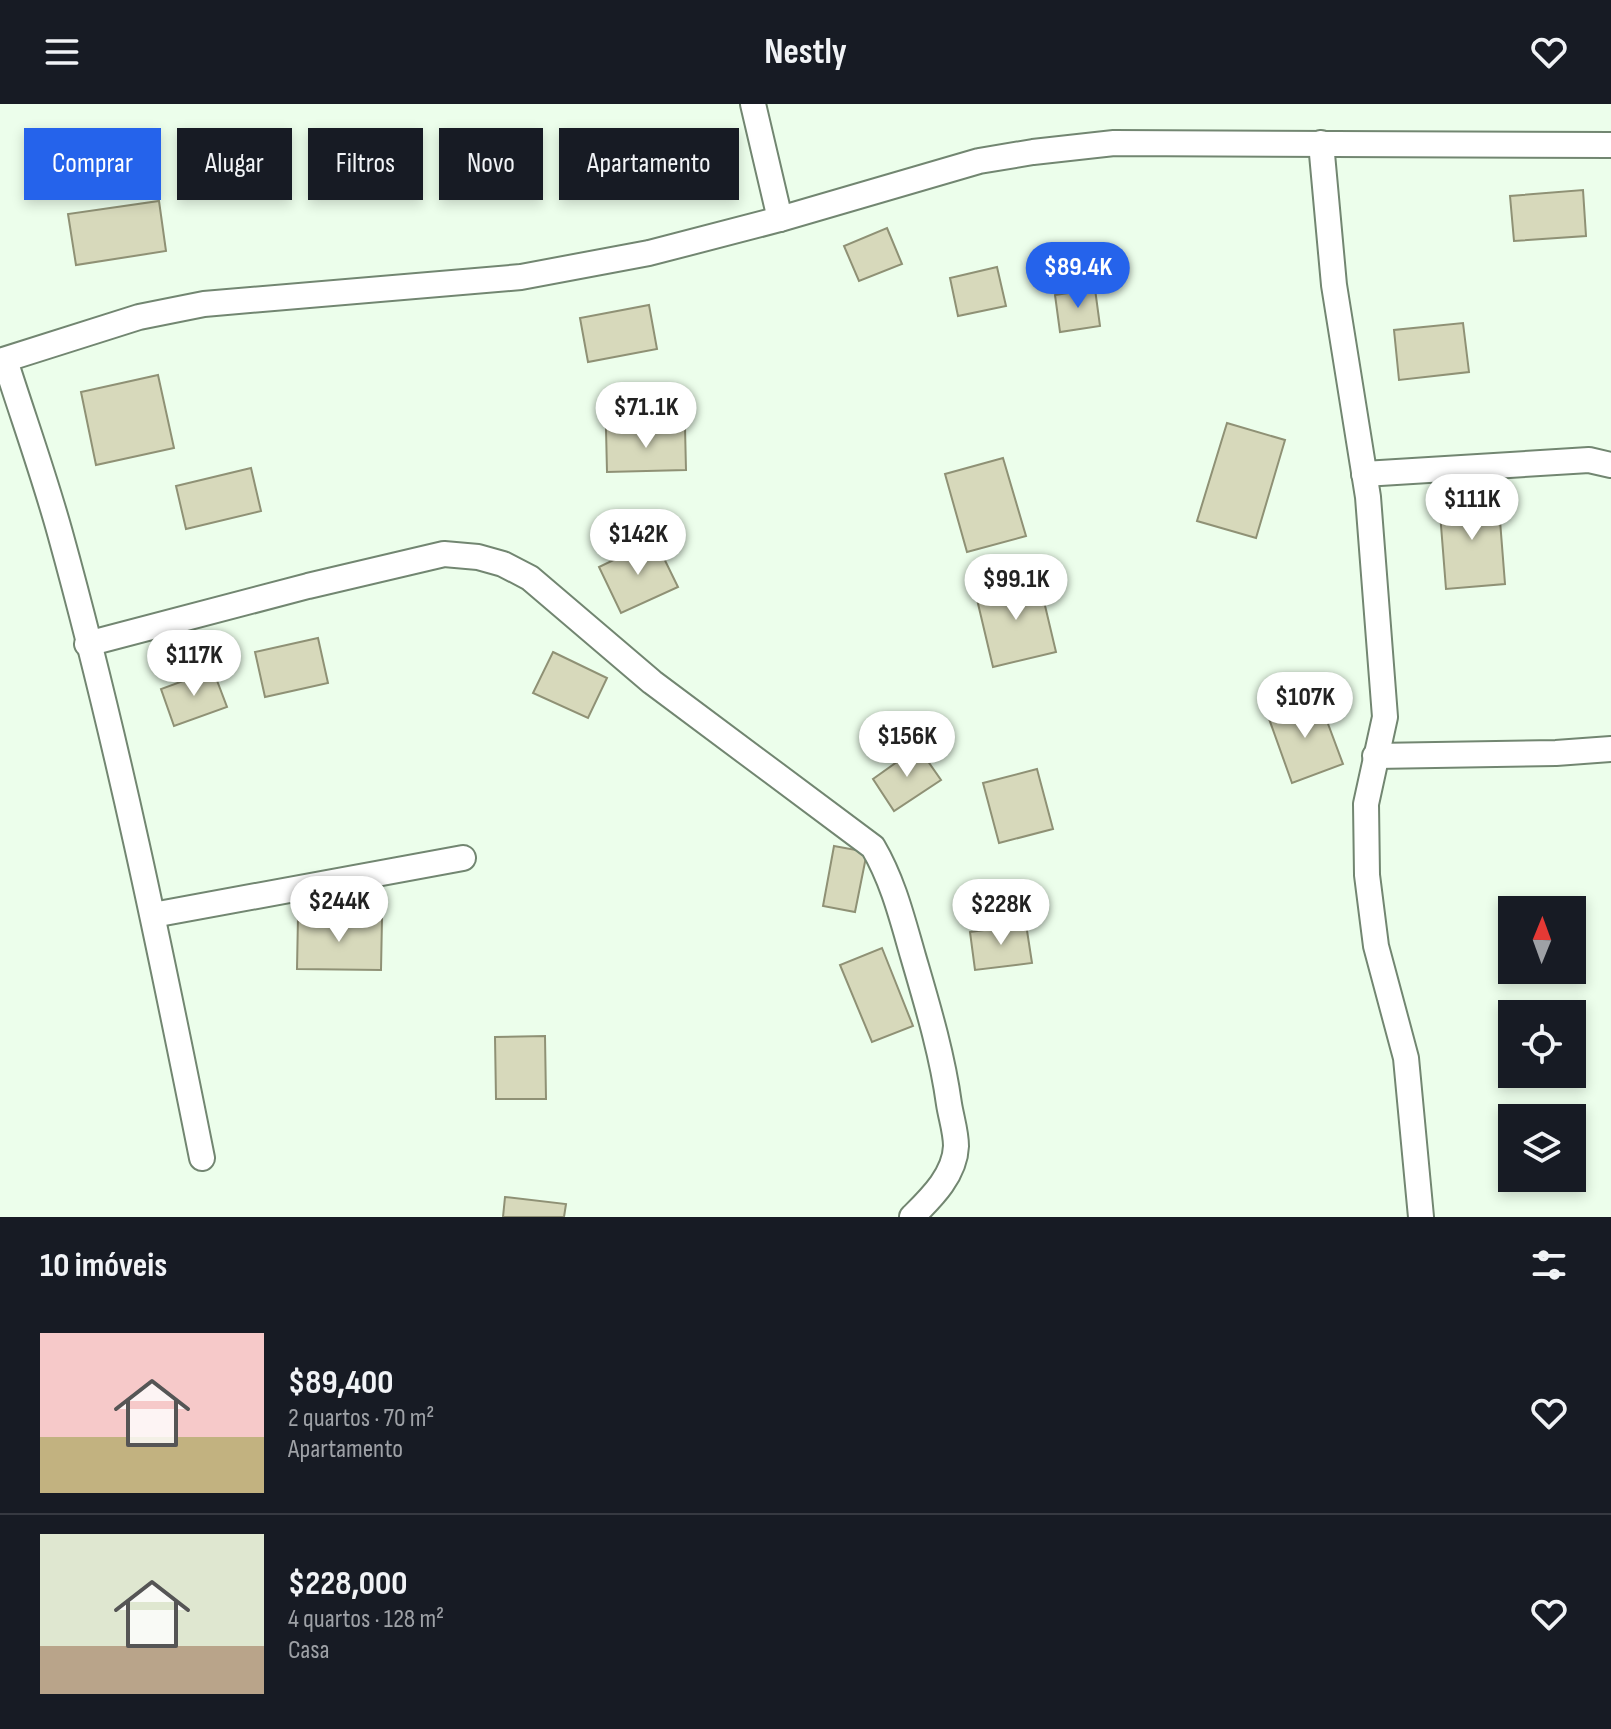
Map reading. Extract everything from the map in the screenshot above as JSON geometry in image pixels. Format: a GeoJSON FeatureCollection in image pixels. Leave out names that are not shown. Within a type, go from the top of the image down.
{"type":"FeatureCollection","features":[{"type":"Feature","properties":{"kind":"street"},"geometry":{"type":"LineString","coordinates":[[753,104],[780,219]]}},
{"type":"Feature","properties":{"kind":"street"},"geometry":{"type":"LineString","coordinates":[[202,1158],[153,915],[60,532],[3,360],[139,317],[204,304],[521,277],[649,253],[780,219],[979,161],[1033,152],[1114,143],[1611,145]]}},
{"type":"Feature","properties":{"kind":"street"},"geometry":{"type":"LineString","coordinates":[[1321,143],[1334,285],[1364,474],[1379,615],[1385,717],[1366,804],[1367,875],[1376,946],[1406,1058],[1421,1217]]}},
{"type":"Feature","properties":{"kind":"street"},"geometry":{"type":"LineString","coordinates":[[1364,474],[1589,460],[1611,465]]}},
{"type":"Feature","properties":{"kind":"street"},"geometry":{"type":"LineString","coordinates":[[87,644],[444,554],[478,557],[503,564],[530,578],[652,682],[873,847],[885,868],[897,901],[931,1017],[956,1146],[952,1166],[936,1193],[912,1217]]}},
{"type":"Feature","properties":{"kind":"street"},"geometry":{"type":"LineString","coordinates":[[1375,756],[1611,749]]}},
{"type":"Feature","properties":{"kind":"street"},"geometry":{"type":"LineString","coordinates":[[153,915],[463,858]]}},
{"type":"Feature","properties":{"kind":"building"},"geometry":{"type":"Polygon","coordinates":[[[1583,190],[1586,236],[1514,241],[1510,196],[1583,190]]]}},
{"type":"Feature","properties":{"kind":"building"},"geometry":{"type":"Polygon","coordinates":[[[159,201],[166,251],[76,265],[68,214],[159,201]]]}},
{"type":"Feature","properties":{"kind":"building"},"geometry":{"type":"Polygon","coordinates":[[[887,228],[902,264],[859,281],[844,246],[887,228]]]}},
{"type":"Feature","properties":{"kind":"building"},"geometry":{"type":"Polygon","coordinates":[[[997,267],[1006,306],[958,316],[950,278],[997,267]]]}},
{"type":"Feature","properties":{"kind":"building"},"geometry":{"type":"Polygon","coordinates":[[[1095,289],[1100,326],[1060,332],[1055,295],[1095,289]]]}},
{"type":"Feature","properties":{"kind":"building"},"geometry":{"type":"Polygon","coordinates":[[[649,305],[657,349],[588,362],[580,318],[649,305]]]}},
{"type":"Feature","properties":{"kind":"building"},"geometry":{"type":"Polygon","coordinates":[[[1463,323],[1469,372],[1399,380],[1394,330],[1463,323]]]}},
{"type":"Feature","properties":{"kind":"building"},"geometry":{"type":"Polygon","coordinates":[[[158,375],[174,448],[96,465],[81,392],[158,375]]]}},
{"type":"Feature","properties":{"kind":"building"},"geometry":{"type":"Polygon","coordinates":[[[1227,423],[1285,440],[1256,538],[1197,521],[1227,423]]]}},
{"type":"Feature","properties":{"kind":"building"},"geometry":{"type":"Polygon","coordinates":[[[685,427],[686,470],[607,472],[606,429],[685,427]]]}},
{"type":"Feature","properties":{"kind":"building"},"geometry":{"type":"Polygon","coordinates":[[[1003,458],[1026,536],[967,552],[945,474],[1003,458]]]}},
{"type":"Feature","properties":{"kind":"building"},"geometry":{"type":"Polygon","coordinates":[[[251,468],[261,511],[186,529],[176,486],[251,468]]]}},
{"type":"Feature","properties":{"kind":"building"},"geometry":{"type":"Polygon","coordinates":[[[1498,495],[1505,584],[1446,589],[1439,500],[1498,495]]]}},
{"type":"Feature","properties":{"kind":"building"},"geometry":{"type":"Polygon","coordinates":[[[655,540],[678,587],[621,613],[599,567],[655,540]]]}},
{"type":"Feature","properties":{"kind":"building"},"geometry":{"type":"Polygon","coordinates":[[[1038,576],[1056,652],[993,667],[975,591],[1038,576]]]}},
{"type":"Feature","properties":{"kind":"building"},"geometry":{"type":"Polygon","coordinates":[[[318,638],[328,683],[265,697],[255,652],[318,638]]]}},
{"type":"Feature","properties":{"kind":"building"},"geometry":{"type":"Polygon","coordinates":[[[553,652],[607,678],[588,718],[533,693],[553,652]]]}},
{"type":"Feature","properties":{"kind":"building"},"geometry":{"type":"Polygon","coordinates":[[[213,670],[227,707],[174,726],[161,689],[213,670]]]}},
{"type":"Feature","properties":{"kind":"building"},"geometry":{"type":"Polygon","coordinates":[[[1318,697],[1343,764],[1292,783],[1268,716],[1318,697]]]}},
{"type":"Feature","properties":{"kind":"building"},"geometry":{"type":"Polygon","coordinates":[[[918,747],[941,780],[894,811],[873,779],[918,747]]]}},
{"type":"Feature","properties":{"kind":"building"},"geometry":{"type":"Polygon","coordinates":[[[1037,769],[1053,829],[999,843],[983,783],[1037,769]]]}},
{"type":"Feature","properties":{"kind":"building"},"geometry":{"type":"Polygon","coordinates":[[[834,846],[867,852],[855,912],[823,906],[834,846]]]}},
{"type":"Feature","properties":{"kind":"building"},"geometry":{"type":"Polygon","coordinates":[[[298,917],[382,919],[381,970],[297,969],[298,917]]]}},
{"type":"Feature","properties":{"kind":"building"},"geometry":{"type":"Polygon","coordinates":[[[1026,924],[1032,963],[975,970],[970,932],[1026,924]]]}},
{"type":"Feature","properties":{"kind":"building"},"geometry":{"type":"Polygon","coordinates":[[[882,948],[913,1026],[872,1042],[840,965],[882,948]]]}},
{"type":"Feature","properties":{"kind":"building"},"geometry":{"type":"Polygon","coordinates":[[[545,1036],[546,1099],[496,1099],[495,1037],[545,1036]]]}},
{"type":"Feature","properties":{"kind":"building"},"geometry":{"type":"Polygon","coordinates":[[[505,1197],[566,1204],[564,1217],[503,1217],[505,1197]]]}}]}
